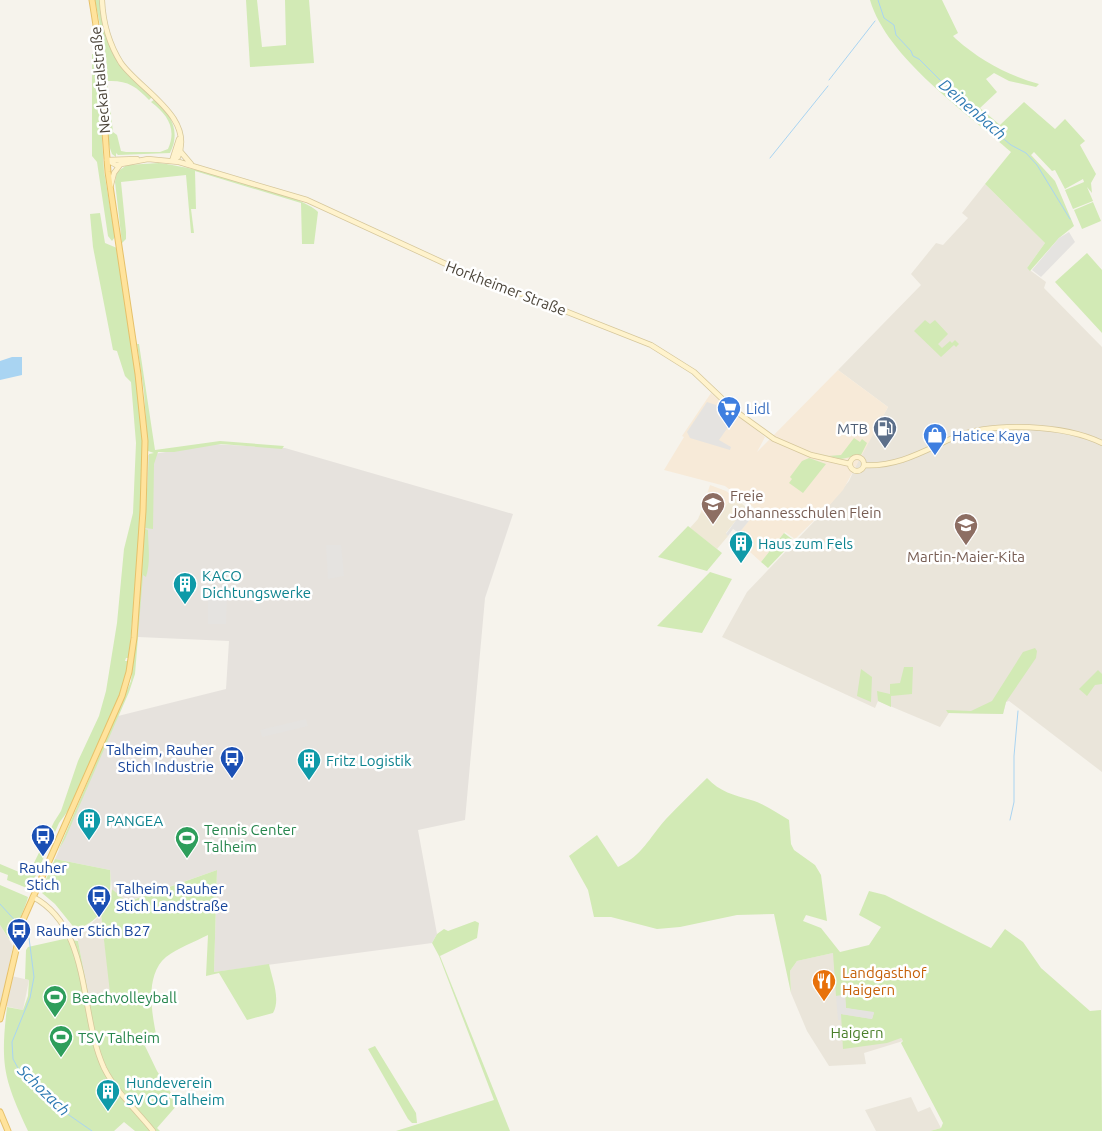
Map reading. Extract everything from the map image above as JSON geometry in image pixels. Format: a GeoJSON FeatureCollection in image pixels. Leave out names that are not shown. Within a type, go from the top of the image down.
{"type":"FeatureCollection","features":[{"type":"Feature","properties":{"kind":"main road","name":"Neckartalstraße"},"geometry":{"type":"LineString","coordinates":[[0,1019],[19,933],[25,915],[122,696],[132,650],[143,511],[145,441],[138,374],[110,187],[100,58],[92,0]]}},
{"type":"Feature","properties":{"kind":"main road"},"geometry":{"type":"LineString","coordinates":[[102,0],[106,29],[120,61],[128,72],[167,108],[175,121],[180,151],[178,157],[172,161]]}},
{"type":"Feature","properties":{"kind":"main road"},"geometry":{"type":"LineString","coordinates":[[172,161],[179,138]]}},
{"type":"Feature","properties":{"kind":"main road"},"geometry":{"type":"LineString","coordinates":[[180,151],[192,165]]}},
{"type":"Feature","properties":{"kind":"main road","name":"Horkheimer Straße"},"geometry":{"type":"LineString","coordinates":[[107,160],[112,164],[121,164],[138,160]]}},
{"type":"Feature","properties":{"kind":"main road","name":"Horkheimer Straße"},"geometry":{"type":"LineString","coordinates":[[107,160],[172,161],[192,165],[307,200],[420,253],[651,345],[694,372],[734,410],[774,439],[811,455],[850,464]]}},
{"type":"Feature","properties":{"kind":"main road"},"geometry":{"type":"LineString","coordinates":[[110,187],[114,173],[121,164]]}},
{"type":"Feature","properties":{"kind":"main road"},"geometry":{"type":"LineString","coordinates":[[864,465],[859,458],[852,460],[850,464],[852,469],[856,471],[862,469],[864,465],[902,461],[955,437],[982,429],[1056,429],[1078,434],[1102,443]]}},
{"type":"Feature","properties":{"kind":"main road"},"geometry":{"type":"LineString","coordinates":[[33,897],[48,906],[68,933],[105,1068],[124,1097],[154,1131]]}},
{"type":"Feature","properties":{"kind":"main road"},"geometry":{"type":"LineString","coordinates":[[0,1112],[8,1131]]}},
{"type":"Feature","properties":{"kind":"shaded area"},"geometry":{"type":"Polygon","coordinates":[[[985,184],[1045,243],[1027,268],[1046,282],[1044,288],[1102,347],[1102,772],[1009,701],[1006,702],[1003,714],[949,713],[940,727],[878,701],[875,708],[722,637],[747,592],[827,508],[849,481],[861,455],[888,407],[838,370],[921,285],[911,274],[936,243],[943,245],[968,218],[962,213],[985,184]]]}},
{"type":"Feature","properties":{"kind":"shaded area"},"geometry":{"type":"Polygon","coordinates":[[[1069,232],[1075,242],[1041,277],[1032,270],[1059,238],[1069,232]]]}},
{"type":"Feature","properties":{"kind":"shaded area"},"geometry":{"type":"Polygon","coordinates":[[[838,370],[888,407],[843,490],[795,539],[785,532],[761,562],[739,542],[738,534],[757,510],[725,486],[664,470],[684,437],[682,436],[711,393],[765,437],[757,452],[838,370]]]}},
{"type":"Feature","properties":{"kind":"shaded area"},"geometry":{"type":"Polygon","coordinates":[[[707,402],[716,405],[733,420],[719,440],[731,447],[730,450],[690,438],[687,432],[707,402]]]}},
{"type":"Feature","properties":{"kind":"shaded area"},"geometry":{"type":"Polygon","coordinates":[[[213,444],[285,448],[513,514],[485,598],[465,820],[418,830],[437,934],[432,943],[214,972],[217,870],[126,902],[112,889],[110,870],[55,859],[118,716],[226,689],[229,641],[138,637],[148,455],[213,444]]]}},
{"type":"Feature","properties":{"kind":"shaded area"},"geometry":{"type":"Polygon","coordinates":[[[710,485],[733,496],[714,522],[701,512],[710,485]]]}},
{"type":"Feature","properties":{"kind":"shaded area","name":"Freie Johannesschulen Flein"},"geometry":{"type":"Polygon","coordinates":[[[733,496],[748,509],[745,509],[726,533],[728,536],[717,549],[690,528],[701,512],[714,522],[733,496]]]}},
{"type":"Feature","properties":{"kind":"shaded area"},"geometry":{"type":"Polygon","coordinates":[[[745,508],[752,517],[739,533],[733,529],[728,536],[726,534],[745,508]]]}},
{"type":"Feature","properties":{"kind":"shaded area"},"geometry":{"type":"Polygon","coordinates":[[[326,545],[341,545],[344,576],[328,579],[326,545]]]}},
{"type":"Feature","properties":{"kind":"shaded area"},"geometry":{"type":"Polygon","coordinates":[[[208,597],[227,597],[226,624],[208,624],[208,597]]]}},
{"type":"Feature","properties":{"kind":"shaded area"},"geometry":{"type":"Polygon","coordinates":[[[306,719],[308,726],[262,737],[260,730],[306,719]]]}},
{"type":"Feature","properties":{"kind":"shaded area"},"geometry":{"type":"Polygon","coordinates":[[[101,914],[111,993],[89,999],[76,930],[89,926],[101,914]]]}},
{"type":"Feature","properties":{"kind":"shaded area"},"geometry":{"type":"Polygon","coordinates":[[[0,925],[13,946],[7,975],[29,980],[23,1010],[0,1005],[0,925]]]}},
{"type":"Feature","properties":{"kind":"shaded area","name":"Haigern"},"geometry":{"type":"Polygon","coordinates":[[[833,953],[903,1041],[864,1053],[866,1064],[829,1066],[807,1031],[791,993],[790,971],[797,961],[833,953]]]}},
{"type":"Feature","properties":{"kind":"shaded area"},"geometry":{"type":"Polygon","coordinates":[[[845,995],[846,1008],[874,1012],[872,1019],[841,1014],[841,1020],[838,1020],[836,996],[845,995]]]}},
{"type":"Feature","properties":{"kind":"shaded area"},"geometry":{"type":"Polygon","coordinates":[[[911,1097],[918,1112],[930,1107],[941,1128],[930,1131],[876,1131],[865,1110],[911,1097]]]}},
{"type":"Feature","properties":{"kind":"green space"},"geometry":{"type":"Polygon","coordinates":[[[95,0],[100,0],[105,30],[110,42],[124,64],[152,97],[149,100],[131,85],[107,81],[105,52],[95,0]]]}},
{"type":"Feature","properties":{"kind":"green space"},"geometry":{"type":"Polygon","coordinates":[[[246,0],[257,0],[262,47],[286,45],[285,0],[309,0],[314,63],[250,67],[246,0]]]}},
{"type":"Feature","properties":{"kind":"green space"},"geometry":{"type":"Polygon","coordinates":[[[870,0],[942,0],[958,33],[953,36],[956,39],[975,54],[995,66],[1039,84],[1036,87],[1009,81],[994,73],[986,79],[997,92],[980,108],[1000,125],[1024,102],[1055,129],[1065,119],[1085,141],[1080,145],[1096,174],[1091,183],[1092,193],[1087,187],[1093,201],[1073,209],[1065,190],[1084,182],[1083,179],[1065,189],[1055,170],[1052,171],[1034,152],[1031,155],[1055,181],[1074,226],[1059,238],[1030,271],[1027,268],[1045,243],[985,184],[1011,152],[951,102],[910,63],[879,22],[870,0]]]}},
{"type":"Feature","properties":{"kind":"green space"},"geometry":{"type":"Polygon","coordinates":[[[92,54],[97,54],[104,171],[115,237],[112,241],[108,236],[97,162],[92,156],[92,54]]]}},
{"type":"Feature","properties":{"kind":"green space"},"geometry":{"type":"Polygon","coordinates":[[[107,81],[113,132],[117,135],[121,151],[160,152],[168,149],[171,142],[171,129],[166,117],[151,102],[155,99],[166,111],[173,124],[175,138],[170,153],[118,155],[116,153],[116,157],[112,154],[106,123],[107,81]]]}},
{"type":"Feature","properties":{"kind":"green space"},"geometry":{"type":"Polygon","coordinates":[[[159,163],[194,169],[243,182],[290,197],[307,205],[318,212],[314,244],[302,244],[301,203],[195,171],[196,209],[191,209],[194,233],[191,233],[186,175],[121,182],[126,232],[126,239],[122,243],[115,182],[117,172],[127,165],[159,163]]]}},
{"type":"Feature","properties":{"kind":"green space"},"geometry":{"type":"Polygon","coordinates":[[[1093,202],[1101,221],[1082,229],[1074,210],[1093,202]]]}},
{"type":"Feature","properties":{"kind":"green space"},"geometry":{"type":"Polygon","coordinates":[[[100,213],[105,243],[117,248],[134,361],[143,443],[141,512],[129,658],[126,658],[125,661],[129,661],[122,691],[70,808],[59,823],[31,886],[27,888],[7,880],[8,875],[0,872],[0,864],[19,872],[31,869],[61,811],[78,761],[99,716],[106,691],[117,623],[124,549],[133,513],[136,443],[131,382],[125,376],[117,351],[113,350],[93,247],[90,214],[100,213]]]}},
{"type":"Feature","properties":{"kind":"green space"},"geometry":{"type":"Polygon","coordinates":[[[1087,253],[1102,270],[1102,333],[1055,282],[1087,253]]]}},
{"type":"Feature","properties":{"kind":"green space"},"geometry":{"type":"Polygon","coordinates":[[[925,320],[930,324],[935,320],[948,334],[938,344],[942,348],[950,341],[952,343],[955,340],[959,344],[956,347],[954,345],[941,357],[914,331],[925,320]]]}},
{"type":"Feature","properties":{"kind":"green space"},"geometry":{"type":"Polygon","coordinates":[[[137,344],[139,344],[155,450],[220,441],[284,446],[282,449],[221,444],[174,452],[158,452],[154,464],[153,529],[145,528],[149,454],[154,453],[148,451],[144,392],[137,344]]]}},
{"type":"Feature","properties":{"kind":"green space"},"geometry":{"type":"Polygon","coordinates":[[[854,438],[860,442],[862,439],[867,443],[861,455],[841,459],[829,456],[841,455],[854,438]]]}},
{"type":"Feature","properties":{"kind":"green space"},"geometry":{"type":"Polygon","coordinates":[[[809,458],[826,464],[803,493],[789,483],[792,479],[790,477],[802,461],[809,458]]]}},
{"type":"Feature","properties":{"kind":"green space"},"geometry":{"type":"Polygon","coordinates":[[[688,526],[722,553],[707,571],[658,557],[688,526]]]}},
{"type":"Feature","properties":{"kind":"green space"},"geometry":{"type":"Polygon","coordinates":[[[145,529],[148,530],[149,553],[146,577],[143,575],[135,674],[129,692],[58,851],[131,681],[145,529]]]}},
{"type":"Feature","properties":{"kind":"green space"},"geometry":{"type":"Polygon","coordinates":[[[784,533],[792,539],[788,544],[789,546],[768,568],[761,562],[784,533]]]}},
{"type":"Feature","properties":{"kind":"green space"},"geometry":{"type":"Polygon","coordinates":[[[710,572],[732,579],[702,633],[657,626],[710,572]]]}},
{"type":"Feature","properties":{"kind":"green space"},"geometry":{"type":"Polygon","coordinates":[[[1035,648],[1037,651],[1036,658],[1006,702],[1003,714],[948,713],[946,710],[971,711],[992,701],[1023,652],[1035,648]]]}},
{"type":"Feature","properties":{"kind":"green space"},"geometry":{"type":"Polygon","coordinates":[[[904,667],[913,667],[912,694],[891,696],[891,707],[878,701],[877,691],[890,694],[890,684],[900,683],[904,667]]]}},
{"type":"Feature","properties":{"kind":"green space"},"geometry":{"type":"Polygon","coordinates":[[[861,669],[872,677],[871,702],[857,696],[861,669]]]}},
{"type":"Feature","properties":{"kind":"green space"},"geometry":{"type":"Polygon","coordinates":[[[1098,670],[1102,674],[1102,684],[1095,685],[1087,696],[1079,689],[1098,670]]]}},
{"type":"Feature","properties":{"kind":"green space"},"geometry":{"type":"Polygon","coordinates":[[[707,778],[722,790],[761,804],[789,820],[791,844],[794,850],[815,865],[821,875],[827,921],[806,915],[803,921],[821,928],[840,952],[869,945],[881,927],[859,915],[869,891],[885,895],[991,948],[1005,929],[1023,942],[1041,968],[1090,1011],[1101,1010],[1102,1131],[930,1131],[941,1128],[943,1123],[901,1043],[903,1041],[901,1038],[887,1043],[843,1049],[841,1014],[872,1019],[874,1013],[846,1008],[845,995],[836,996],[833,953],[797,961],[790,971],[791,993],[774,914],[737,915],[680,927],[657,929],[611,917],[594,917],[588,890],[569,856],[597,835],[618,867],[626,863],[645,846],[666,819],[707,778]]]}},
{"type":"Feature","properties":{"kind":"green space"},"geometry":{"type":"Polygon","coordinates":[[[55,859],[110,870],[110,890],[105,906],[94,920],[76,930],[55,904],[42,893],[43,886],[55,859]]]}},
{"type":"Feature","properties":{"kind":"green space"},"geometry":{"type":"Polygon","coordinates":[[[217,870],[214,972],[269,964],[276,995],[273,1013],[247,1020],[219,973],[206,976],[208,935],[186,945],[166,957],[159,965],[152,985],[153,1018],[157,1039],[145,1046],[157,1071],[178,1104],[157,1128],[160,1131],[135,1131],[124,1122],[114,1131],[28,1131],[9,1084],[4,1058],[4,1044],[7,1007],[23,1010],[28,996],[29,980],[25,979],[26,950],[28,947],[64,939],[78,941],[89,998],[110,993],[101,914],[111,898],[112,889],[127,902],[217,870]]]}},
{"type":"Feature","properties":{"kind":"green space"},"geometry":{"type":"Polygon","coordinates":[[[0,885],[28,897],[20,919],[9,939],[0,925],[0,885]]]}},
{"type":"Feature","properties":{"kind":"green space"},"geometry":{"type":"Polygon","coordinates":[[[475,921],[479,923],[477,938],[440,956],[510,1131],[396,1131],[494,1100],[439,956],[432,943],[437,934],[444,929],[448,931],[475,921]]]}},
{"type":"Feature","properties":{"kind":"green space"},"geometry":{"type":"Polygon","coordinates":[[[375,1046],[416,1113],[417,1123],[412,1123],[408,1119],[368,1049],[375,1046]]]}},
{"type":"Feature","properties":{"kind":"water"},"geometry":{"type":"Polygon","coordinates":[[[12,357],[22,357],[22,375],[0,380],[0,361],[12,357]]]}},
{"type":"Feature","properties":{"kind":"waterway","name":"Deinenbach"},"geometry":{"type":"LineString","coordinates":[[878,0],[884,18],[894,25],[896,35],[911,51],[913,56],[919,59],[948,88],[957,92],[966,104],[980,112],[987,125],[1011,145],[1026,153],[1037,165],[1070,219]]}},
{"type":"Feature","properties":{"kind":"waterway"},"geometry":{"type":"LineString","coordinates":[[829,80],[875,21]]}},
{"type":"Feature","properties":{"kind":"waterway"},"geometry":{"type":"LineString","coordinates":[[770,158],[828,86]]}},
{"type":"Feature","properties":{"kind":"waterway"},"geometry":{"type":"LineString","coordinates":[[1010,820],[1014,802],[1014,756],[1018,711]]}},
{"type":"Feature","properties":{"kind":"waterway","name":"Schozach"},"geometry":{"type":"LineString","coordinates":[[0,904],[20,926]]}},
{"type":"Feature","properties":{"kind":"waterway","name":"Schozach"},"geometry":{"type":"LineString","coordinates":[[23,929],[29,938],[34,977],[30,998],[12,1042],[13,1059],[18,1068],[56,1106],[92,1131]]}},
{"type":"Feature","properties":{"kind":"place","name":"Lidl"},"geometry":{"type":"Point","coordinates":[729,429]}},
{"type":"Feature","properties":{"kind":"place","name":"MTB"},"geometry":{"type":"Point","coordinates":[885,449]}},
{"type":"Feature","properties":{"kind":"place","name":"Hatice Kaya"},"geometry":{"type":"Point","coordinates":[935,456]}},
{"type":"Feature","properties":{"kind":"place","name":"Freie Johannesschulen Flein"},"geometry":{"type":"Point","coordinates":[713,525]}},
{"type":"Feature","properties":{"kind":"place","name":"Martin-Maier-Kita"},"geometry":{"type":"Point","coordinates":[966,546]}},
{"type":"Feature","properties":{"kind":"place","name":"Haus zum Fels"},"geometry":{"type":"Point","coordinates":[741,564]}},
{"type":"Feature","properties":{"kind":"place","name":"KACO Dichtungswerke"},"geometry":{"type":"Point","coordinates":[185,605]}},
{"type":"Feature","properties":{"kind":"place","name":"Talheim, Rauher Stich Industrie"},"geometry":{"type":"Point","coordinates":[232,779]}},
{"type":"Feature","properties":{"kind":"place","name":"Fritz Logistik"},"geometry":{"type":"Point","coordinates":[309,781]}},
{"type":"Feature","properties":{"kind":"place","name":"PANGEA"},"geometry":{"type":"Point","coordinates":[89,841]}},
{"type":"Feature","properties":{"kind":"place","name":"Rauher Stich"},"geometry":{"type":"Point","coordinates":[43,857]}},
{"type":"Feature","properties":{"kind":"place","name":"Tennis Center Talheim"},"geometry":{"type":"Point","coordinates":[187,859]}},
{"type":"Feature","properties":{"kind":"place","name":"Talheim, Rauher Stich Landstraße"},"geometry":{"type":"Point","coordinates":[99,918]}},
{"type":"Feature","properties":{"kind":"place","name":"Rauher Stich B27"},"geometry":{"type":"Point","coordinates":[19,951]}},
{"type":"Feature","properties":{"kind":"place","name":"Landgasthof Haigern"},"geometry":{"type":"Point","coordinates":[824,1002]}},
{"type":"Feature","properties":{"kind":"place","name":"Beachvolleyball"},"geometry":{"type":"Point","coordinates":[55,1018]}},
{"type":"Feature","properties":{"kind":"place","name":"TSV Talheim"},"geometry":{"type":"Point","coordinates":[61,1058]}},
{"type":"Feature","properties":{"kind":"place","name":"Hundeverein SV OG Talheim"},"geometry":{"type":"Point","coordinates":[108,1112]}}]}
